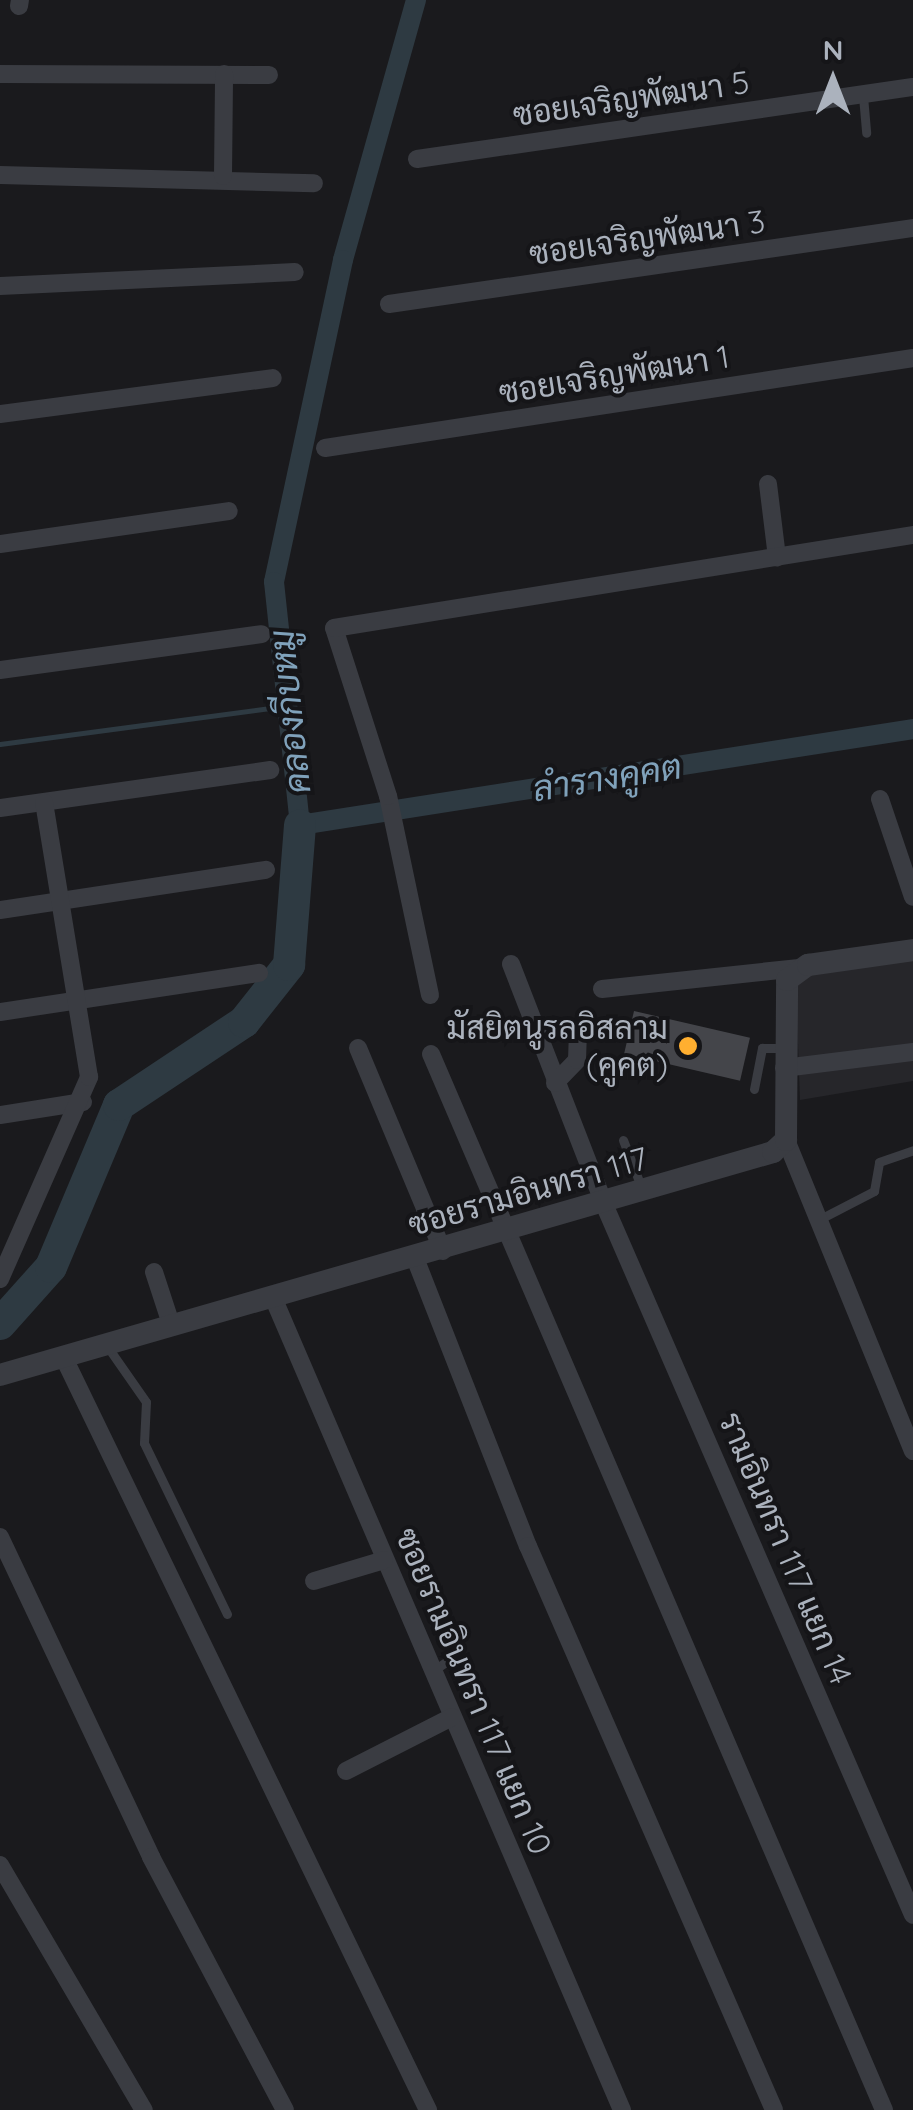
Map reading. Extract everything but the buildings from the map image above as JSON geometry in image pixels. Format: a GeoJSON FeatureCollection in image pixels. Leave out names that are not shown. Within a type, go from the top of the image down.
{"type":"FeatureCollection","features":[{"type":"Feature","properties":{"kind":"street"},"geometry":{"type":"LineString","coordinates":[[0,74],[269,75]]}},
{"type":"Feature","properties":{"kind":"street"},"geometry":{"type":"LineString","coordinates":[[223,176],[224,74]]}},
{"type":"Feature","properties":{"kind":"street","name":"ซอยเจริญพัฒนา 5"},"geometry":{"type":"LineString","coordinates":[[416,159],[913,87]]}},
{"type":"Feature","properties":{"kind":"street"},"geometry":{"type":"LineString","coordinates":[[0,175],[223,176],[314,183]]}},
{"type":"Feature","properties":{"kind":"street","name":"ซอยเจริญพัฒนา 3"},"geometry":{"type":"LineString","coordinates":[[389,304],[913,228]]}},
{"type":"Feature","properties":{"kind":"street"},"geometry":{"type":"LineString","coordinates":[[0,286],[295,272]]}},
{"type":"Feature","properties":{"kind":"street","name":"ซอยเจริญพัฒนา 1"},"geometry":{"type":"LineString","coordinates":[[324,448],[913,359]]}},
{"type":"Feature","properties":{"kind":"street"},"geometry":{"type":"LineString","coordinates":[[0,414],[273,378]]}},
{"type":"Feature","properties":{"kind":"street"},"geometry":{"type":"LineString","coordinates":[[768,484],[777,557]]}},
{"type":"Feature","properties":{"kind":"street"},"geometry":{"type":"LineString","coordinates":[[0,544],[229,511]]}},
{"type":"Feature","properties":{"kind":"street"},"geometry":{"type":"LineString","coordinates":[[430,995],[388,796],[336,647],[340,623],[913,535]]}},
{"type":"Feature","properties":{"kind":"street"},"geometry":{"type":"LineString","coordinates":[[0,670],[262,634]]}},
{"type":"Feature","properties":{"kind":"street"},"geometry":{"type":"LineString","coordinates":[[0,808],[270,770]]}},
{"type":"Feature","properties":{"kind":"street"},"geometry":{"type":"LineString","coordinates":[[880,798],[913,897]]}},
{"type":"Feature","properties":{"kind":"street"},"geometry":{"type":"LineString","coordinates":[[2,1273],[84,1102],[90,1077],[44,802]]}},
{"type":"Feature","properties":{"kind":"street"},"geometry":{"type":"LineString","coordinates":[[0,910],[266,870]]}},
{"type":"Feature","properties":{"kind":"street"},"geometry":{"type":"LineString","coordinates":[[602,989],[797,968],[913,950]]}},
{"type":"Feature","properties":{"kind":"street","name":"รามอินทรา 117 แยก 14"},"geometry":{"type":"LineString","coordinates":[[511,964],[604,1204],[913,1915]]}},
{"type":"Feature","properties":{"kind":"street"},"geometry":{"type":"LineString","coordinates":[[797,968],[783,991],[786,1140],[913,1451]]}},
{"type":"Feature","properties":{"kind":"street"},"geometry":{"type":"LineString","coordinates":[[0,1012],[258,973]]}},
{"type":"Feature","properties":{"kind":"street"},"geometry":{"type":"LineString","coordinates":[[555,1084],[576,1060],[578,1035]]}},
{"type":"Feature","properties":{"kind":"street"},"geometry":{"type":"LineString","coordinates":[[358,1048],[443,1251]]}},
{"type":"Feature","properties":{"kind":"street"},"geometry":{"type":"LineString","coordinates":[[784,1058],[913,1052]]}},
{"type":"Feature","properties":{"kind":"street"},"geometry":{"type":"LineString","coordinates":[[431,1054],[884,2110]]}},
{"type":"Feature","properties":{"kind":"street"},"geometry":{"type":"LineString","coordinates":[[0,1114],[84,1102]]}},
{"type":"Feature","properties":{"kind":"street","name":"ซอยรามอินทรา 117"},"geometry":{"type":"LineString","coordinates":[[0,1375],[272,1295],[508,1235],[773,1152],[786,1140]]}},
{"type":"Feature","properties":{"kind":"street"},"geometry":{"type":"LineString","coordinates":[[415,1258],[528,1546],[774,2110]]}},
{"type":"Feature","properties":{"kind":"street"},"geometry":{"type":"LineString","coordinates":[[154,1272],[171,1324]]}},
{"type":"Feature","properties":{"kind":"street","name":"ซอยรามอินทรา 117 แยก 10"},"geometry":{"type":"LineString","coordinates":[[272,1295],[622,2110]]}},
{"type":"Feature","properties":{"kind":"street"},"geometry":{"type":"LineString","coordinates":[[63,1356],[428,2110]]}},
{"type":"Feature","properties":{"kind":"street"},"geometry":{"type":"LineString","coordinates":[[0,1537],[151,1857],[285,2110]]}},
{"type":"Feature","properties":{"kind":"street"},"geometry":{"type":"LineString","coordinates":[[314,1581],[384,1560]]}},
{"type":"Feature","properties":{"kind":"street"},"geometry":{"type":"LineString","coordinates":[[346,1771],[452,1718]]}},
{"type":"Feature","properties":{"kind":"street"},"geometry":{"type":"LineString","coordinates":[[0,1865],[144,2110]]}},
{"type":"Feature","properties":{"kind":"lane"},"geometry":{"type":"LineString","coordinates":[[863,94],[866,133]]}},
{"type":"Feature","properties":{"kind":"lane"},"geometry":{"type":"LineString","coordinates":[[754,1089],[762,1048],[784,1058]]}},
{"type":"Feature","properties":{"kind":"lane"},"geometry":{"type":"LineString","coordinates":[[623,1140],[643,1192]]}},
{"type":"Feature","properties":{"kind":"lane"},"geometry":{"type":"LineString","coordinates":[[820,1219],[874,1190],[879,1162],[913,1150]]}},
{"type":"Feature","properties":{"kind":"lane"},"geometry":{"type":"LineString","coordinates":[[105,1343],[146,1402],[144,1443],[227,1614]]}},
{"type":"Feature","properties":{"kind":"lane"},"geometry":{"type":"LineString","coordinates":[[431,1671],[458,1654],[457,1626]]}},
{"type":"Feature","properties":{"kind":"shaded area"},"geometry":{"type":"Polygon","coordinates":[[[913,960],[913,1081],[800,1100],[796,987],[807,975],[913,960]]]}},
{"type":"Feature","properties":{"kind":"waterway","name":"คลองกีบหมู"},"geometry":{"type":"LineString","coordinates":[[416,0],[343,260],[274,582],[300,825],[913,729]]}},
{"type":"Feature","properties":{"kind":"waterway"},"geometry":{"type":"LineString","coordinates":[[0,744],[292,705]]}},
{"type":"Feature","properties":{"kind":"waterway","name":"คลองกีบหมู"},"geometry":{"type":"LineString","coordinates":[[0,1324],[51,1267],[119,1105],[244,1022],[289,965],[300,825]]}},
{"type":"Feature","properties":{"kind":"place","name":"มัสยิตนูรลอิสลาม (คูคต)"},"geometry":{"type":"Point","coordinates":[688,1046]}},
{"type":"Feature","properties":{"kind":"water label","name":"ลำรางคูคต"},"geometry":{"type":"Point","coordinates":[607,777]}}]}
